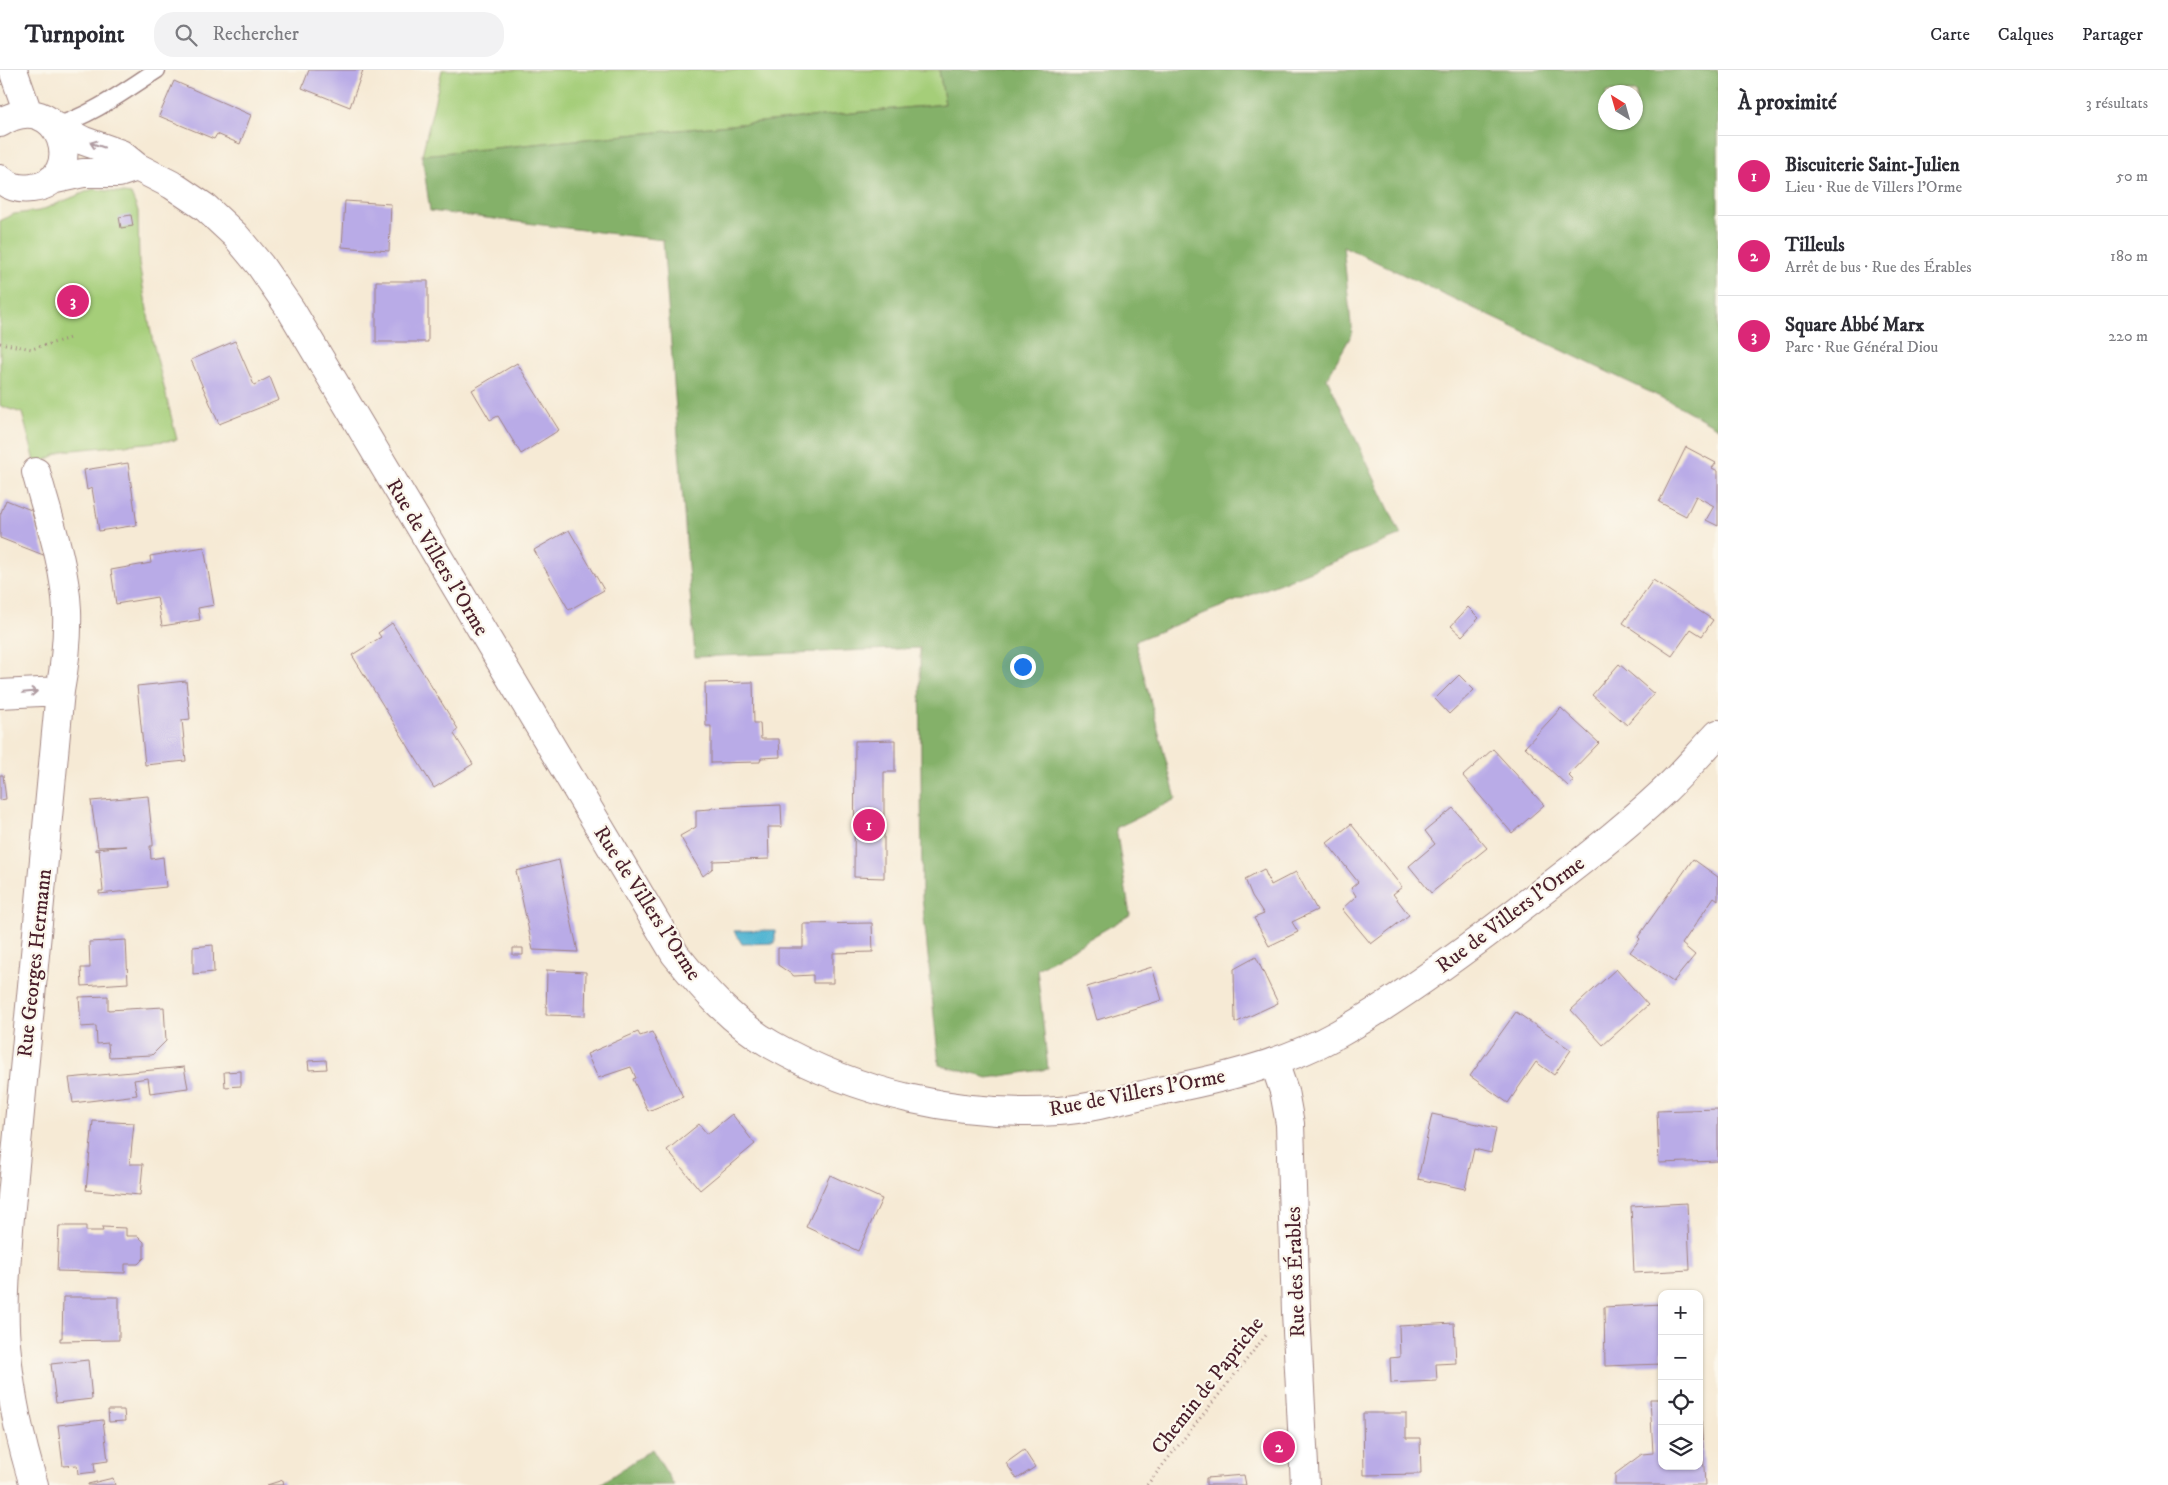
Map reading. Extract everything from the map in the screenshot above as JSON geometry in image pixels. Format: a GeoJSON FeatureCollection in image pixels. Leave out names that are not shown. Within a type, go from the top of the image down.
{"type":"FeatureCollection","features":[{"type":"Feature","properties":{"kind":"main road"},"geometry":{"type":"LineString","coordinates":[[0,96],[6,70]]}},
{"type":"Feature","properties":{"kind":"main road"},"geometry":{"type":"LineString","coordinates":[[0,123],[13,115],[28,113],[13,70]]}},
{"type":"Feature","properties":{"kind":"main road","name":"Rue de Villers l'Orme"},"geometry":{"type":"LineString","coordinates":[[28,113],[43,117],[55,126],[84,141],[121,154],[137,167],[172,185],[206,208],[235,235],[260,265],[291,310],[675,954],[702,988],[735,1018],[771,1044],[827,1072],[877,1090],[926,1102],[994,1112],[1061,1111],[1200,1083],[1274,1062],[1336,1035],[1492,930],[1605,843],[1666,790],[1718,734]]}},
{"type":"Feature","properties":{"kind":"main road"},"geometry":{"type":"LineString","coordinates":[[0,118],[0,123]]}},
{"type":"Feature","properties":{"kind":"main road"},"geometry":{"type":"LineString","coordinates":[[8,189],[38,188],[50,180],[60,169],[64,154],[62,139],[55,126]]}},
{"type":"Feature","properties":{"kind":"main road"},"geometry":{"type":"LineString","coordinates":[[50,180],[83,173],[119,172],[137,167]]}},
{"type":"Feature","properties":{"kind":"main road","name":"Rue Georges Hermann"},"geometry":{"type":"LineString","coordinates":[[34,1485],[15,1414],[6,1353],[5,1296],[8,1228],[60,691],[67,648],[67,609],[60,560],[36,472]]}},
{"type":"Feature","properties":{"kind":"main road"},"geometry":{"type":"LineString","coordinates":[[0,694],[60,691]]}},
{"type":"Feature","properties":{"kind":"main road","name":"Rue des Érables"},"geometry":{"type":"LineString","coordinates":[[1274,1062],[1284,1091],[1290,1124],[1296,1312],[1305,1485]]}},
{"type":"Feature","properties":{"kind":"lane"},"geometry":{"type":"LineString","coordinates":[[55,126],[75,120],[96,110],[157,70]]}},
{"type":"Feature","properties":{"kind":"path"},"geometry":{"type":"LineString","coordinates":[[0,343],[32,349],[70,338]]}},
{"type":"Feature","properties":{"kind":"path","name":"Chemin de Papriche"},"geometry":{"type":"LineString","coordinates":[[1147,1485],[1280,1316],[1296,1312]]}},
{"type":"Feature","properties":{"kind":"green space"},"geometry":{"type":"Polygon","coordinates":[[[442,70],[939,70],[945,104],[422,155],[442,70]]]}},
{"type":"Feature","properties":{"kind":"green space"},"geometry":{"type":"Polygon","coordinates":[[[939,70],[1718,70],[1718,428],[1679,406],[1343,246],[1352,334],[1327,378],[1401,535],[1135,641],[1176,799],[1116,828],[1130,915],[1037,969],[1048,1069],[988,1078],[939,1065],[922,897],[920,648],[695,657],[663,240],[430,211],[422,155],[945,104],[939,70]]]}},
{"type":"Feature","properties":{"kind":"green space"},"geometry":{"type":"Polygon","coordinates":[[[93,189],[131,194],[138,211],[139,264],[152,338],[177,440],[63,451],[36,465],[22,413],[0,406],[0,221],[14,214],[39,211],[93,189]]]}},
{"type":"Feature","properties":{"kind":"green space"},"geometry":{"type":"Polygon","coordinates":[[[652,1449],[674,1485],[599,1485],[652,1449]]]}},
{"type":"Feature","properties":{"kind":"water"},"geometry":{"type":"Polygon","coordinates":[[[775,930],[775,943],[742,944],[734,931],[775,930]]]}},
{"type":"Feature","properties":{"kind":"building"},"geometry":{"type":"Polygon","coordinates":[[[309,70],[363,70],[350,107],[302,88],[309,70]]]}},
{"type":"Feature","properties":{"kind":"building"},"geometry":{"type":"Polygon","coordinates":[[[174,81],[251,115],[240,144],[217,134],[214,139],[159,116],[174,81]]]}},
{"type":"Feature","properties":{"kind":"building"},"geometry":{"type":"Polygon","coordinates":[[[345,201],[391,204],[389,251],[342,247],[345,201]]]}},
{"type":"Feature","properties":{"kind":"building"},"geometry":{"type":"Polygon","coordinates":[[[131,215],[133,226],[121,228],[119,217],[131,215]]]}},
{"type":"Feature","properties":{"kind":"building"},"geometry":{"type":"Polygon","coordinates":[[[376,281],[428,281],[428,342],[376,342],[376,281]]]}},
{"type":"Feature","properties":{"kind":"building"},"geometry":{"type":"Polygon","coordinates":[[[235,341],[254,385],[270,377],[279,400],[219,424],[191,360],[235,341]]]}},
{"type":"Feature","properties":{"kind":"building"},"geometry":{"type":"Polygon","coordinates":[[[517,363],[559,430],[521,454],[498,416],[490,420],[472,390],[517,363]]]}},
{"type":"Feature","properties":{"kind":"building"},"geometry":{"type":"Polygon","coordinates":[[[1686,447],[1716,463],[1712,468],[1718,471],[1718,526],[1706,520],[1714,506],[1696,496],[1686,516],[1659,502],[1686,447]]]}},
{"type":"Feature","properties":{"kind":"building"},"geometry":{"type":"Polygon","coordinates":[[[128,463],[137,525],[99,531],[92,488],[87,490],[84,470],[128,463]]]}},
{"type":"Feature","properties":{"kind":"building"},"geometry":{"type":"Polygon","coordinates":[[[6,500],[31,510],[46,556],[0,538],[0,515],[6,500]]]}},
{"type":"Feature","properties":{"kind":"building"},"geometry":{"type":"Polygon","coordinates":[[[569,530],[604,590],[569,610],[534,550],[569,530]]]}},
{"type":"Feature","properties":{"kind":"building"},"geometry":{"type":"Polygon","coordinates":[[[204,547],[214,605],[198,608],[200,620],[162,626],[157,597],[116,604],[111,570],[151,563],[150,556],[204,547]]]}},
{"type":"Feature","properties":{"kind":"building"},"geometry":{"type":"Polygon","coordinates":[[[1653,580],[1713,620],[1702,636],[1691,629],[1672,656],[1623,623],[1653,580]]]}},
{"type":"Feature","properties":{"kind":"building"},"geometry":{"type":"Polygon","coordinates":[[[1468,607],[1479,618],[1462,636],[1451,626],[1468,607]]]}},
{"type":"Feature","properties":{"kind":"building"},"geometry":{"type":"Polygon","coordinates":[[[392,623],[458,729],[454,734],[473,764],[434,788],[352,655],[381,637],[378,633],[392,623]]]}},
{"type":"Feature","properties":{"kind":"building"},"geometry":{"type":"Polygon","coordinates":[[[1619,664],[1654,694],[1627,725],[1592,695],[1619,664]]]}},
{"type":"Feature","properties":{"kind":"building"},"geometry":{"type":"Polygon","coordinates":[[[1459,675],[1474,690],[1449,714],[1435,699],[1459,675]]]}},
{"type":"Feature","properties":{"kind":"building"},"geometry":{"type":"Polygon","coordinates":[[[186,681],[190,719],[182,720],[186,761],[145,765],[137,686],[186,681]]]}},
{"type":"Feature","properties":{"kind":"building"},"geometry":{"type":"Polygon","coordinates":[[[753,682],[754,723],[760,723],[761,739],[779,739],[780,757],[761,758],[760,762],[711,763],[711,726],[706,726],[705,683],[753,682]]]}},
{"type":"Feature","properties":{"kind":"building"},"geometry":{"type":"Polygon","coordinates":[[[1561,708],[1599,743],[1568,775],[1574,781],[1568,786],[1525,747],[1561,708]]]}},
{"type":"Feature","properties":{"kind":"building"},"geometry":{"type":"Polygon","coordinates":[[[895,740],[895,772],[884,772],[884,878],[854,877],[855,741],[895,740]]]}},
{"type":"Feature","properties":{"kind":"building"},"geometry":{"type":"Polygon","coordinates":[[[1493,749],[1544,805],[1512,833],[1463,776],[1493,749]]]}},
{"type":"Feature","properties":{"kind":"building"},"geometry":{"type":"Polygon","coordinates":[[[0,775],[3,775],[6,799],[0,800],[0,775]]]}},
{"type":"Feature","properties":{"kind":"building"},"geometry":{"type":"Polygon","coordinates":[[[148,796],[153,843],[153,846],[150,846],[151,859],[163,857],[166,887],[99,894],[99,891],[103,891],[99,850],[95,851],[95,849],[127,846],[98,847],[91,801],[148,796]]]}},
{"type":"Feature","properties":{"kind":"building"},"geometry":{"type":"Polygon","coordinates":[[[781,805],[782,827],[768,827],[769,859],[713,861],[713,868],[703,876],[680,836],[696,827],[696,810],[781,805]]]}},
{"type":"Feature","properties":{"kind":"building"},"geometry":{"type":"Polygon","coordinates":[[[1453,808],[1487,848],[1431,893],[1409,866],[1435,844],[1425,831],[1453,808]]]}},
{"type":"Feature","properties":{"kind":"building"},"geometry":{"type":"Polygon","coordinates":[[[1351,824],[1402,887],[1393,894],[1409,915],[1371,944],[1342,909],[1356,896],[1351,888],[1358,882],[1327,843],[1351,824]]]}},
{"type":"Feature","properties":{"kind":"building"},"geometry":{"type":"Polygon","coordinates":[[[1693,859],[1718,877],[1718,900],[1714,897],[1682,944],[1695,955],[1673,982],[1630,952],[1640,939],[1638,937],[1693,859]]]}},
{"type":"Feature","properties":{"kind":"building"},"geometry":{"type":"Polygon","coordinates":[[[559,860],[578,952],[533,950],[516,871],[559,860]]]}},
{"type":"Feature","properties":{"kind":"building"},"geometry":{"type":"Polygon","coordinates":[[[1264,869],[1271,885],[1296,872],[1317,910],[1292,922],[1298,932],[1269,946],[1254,918],[1264,914],[1252,896],[1245,879],[1264,869]]]}},
{"type":"Feature","properties":{"kind":"building"},"geometry":{"type":"Polygon","coordinates":[[[872,923],[873,952],[833,953],[833,983],[813,983],[813,975],[794,976],[778,965],[778,948],[803,948],[803,924],[872,923]]]}},
{"type":"Feature","properties":{"kind":"building"},"geometry":{"type":"Polygon","coordinates":[[[126,940],[128,983],[82,986],[81,968],[90,968],[89,942],[126,940]]]}},
{"type":"Feature","properties":{"kind":"building"},"geometry":{"type":"Polygon","coordinates":[[[213,945],[214,972],[193,974],[193,947],[213,945]]]}},
{"type":"Feature","properties":{"kind":"building"},"geometry":{"type":"Polygon","coordinates":[[[513,948],[523,948],[523,955],[513,955],[513,948]]]}},
{"type":"Feature","properties":{"kind":"building"},"geometry":{"type":"Polygon","coordinates":[[[1256,957],[1278,1003],[1235,1023],[1234,969],[1256,957]]]}},
{"type":"Feature","properties":{"kind":"building"},"geometry":{"type":"Polygon","coordinates":[[[1152,967],[1162,1000],[1097,1020],[1087,987],[1152,967]]]}},
{"type":"Feature","properties":{"kind":"building"},"geometry":{"type":"Polygon","coordinates":[[[1616,969],[1648,1005],[1603,1045],[1571,1010],[1616,969]]]}},
{"type":"Feature","properties":{"kind":"building"},"geometry":{"type":"Polygon","coordinates":[[[547,970],[586,972],[585,1016],[546,1015],[547,970]]]}},
{"type":"Feature","properties":{"kind":"building"},"geometry":{"type":"Polygon","coordinates":[[[108,996],[108,1010],[164,1007],[166,1041],[152,1055],[109,1057],[108,1043],[97,1044],[96,1026],[81,1027],[79,997],[108,996]]]}},
{"type":"Feature","properties":{"kind":"building"},"geometry":{"type":"Polygon","coordinates":[[[1516,1012],[1571,1050],[1554,1075],[1536,1062],[1508,1103],[1470,1076],[1516,1012]]]}},
{"type":"Feature","properties":{"kind":"building"},"geometry":{"type":"Polygon","coordinates":[[[638,1032],[640,1036],[652,1032],[683,1097],[648,1111],[633,1079],[636,1078],[631,1067],[598,1078],[587,1054],[638,1032]]]}},
{"type":"Feature","properties":{"kind":"building"},"geometry":{"type":"Polygon","coordinates":[[[326,1060],[327,1069],[309,1070],[308,1061],[326,1060]]]}},
{"type":"Feature","properties":{"kind":"building"},"geometry":{"type":"Polygon","coordinates":[[[184,1067],[188,1088],[150,1093],[148,1078],[134,1080],[137,1095],[73,1103],[69,1078],[184,1067]]]}},
{"type":"Feature","properties":{"kind":"building"},"geometry":{"type":"Polygon","coordinates":[[[241,1071],[241,1086],[225,1087],[224,1072],[241,1071]]]}},
{"type":"Feature","properties":{"kind":"building"},"geometry":{"type":"Polygon","coordinates":[[[1718,1109],[1718,1161],[1659,1163],[1657,1111],[1718,1109]]]}},
{"type":"Feature","properties":{"kind":"building"},"geometry":{"type":"Polygon","coordinates":[[[732,1114],[755,1144],[700,1190],[667,1150],[699,1124],[707,1134],[732,1114]]]}},
{"type":"Feature","properties":{"kind":"building"},"geometry":{"type":"Polygon","coordinates":[[[1432,1114],[1496,1128],[1491,1153],[1474,1149],[1465,1189],[1418,1179],[1432,1114]]]}},
{"type":"Feature","properties":{"kind":"building"},"geometry":{"type":"Polygon","coordinates":[[[93,1121],[134,1123],[130,1164],[143,1164],[140,1195],[86,1190],[93,1121]]]}},
{"type":"Feature","properties":{"kind":"building"},"geometry":{"type":"Polygon","coordinates":[[[830,1175],[882,1199],[858,1251],[806,1227],[830,1175]]]}},
{"type":"Feature","properties":{"kind":"building"},"geometry":{"type":"Polygon","coordinates":[[[1687,1203],[1690,1270],[1634,1273],[1631,1206],[1687,1203]]]}},
{"type":"Feature","properties":{"kind":"building"},"geometry":{"type":"Polygon","coordinates":[[[59,1226],[86,1226],[86,1231],[103,1231],[102,1227],[126,1228],[126,1236],[138,1236],[144,1242],[144,1258],[138,1264],[125,1264],[125,1273],[57,1271],[59,1226]]]}},
{"type":"Feature","properties":{"kind":"building"},"geometry":{"type":"Polygon","coordinates":[[[63,1297],[119,1297],[119,1340],[60,1341],[60,1338],[62,1338],[63,1297]]]}},
{"type":"Feature","properties":{"kind":"building"},"geometry":{"type":"Polygon","coordinates":[[[1658,1304],[1658,1364],[1605,1366],[1604,1307],[1658,1304]]]}},
{"type":"Feature","properties":{"kind":"building"},"geometry":{"type":"Polygon","coordinates":[[[1454,1323],[1456,1363],[1436,1364],[1437,1381],[1391,1383],[1390,1358],[1400,1357],[1399,1326],[1454,1323]]]}},
{"type":"Feature","properties":{"kind":"building"},"geometry":{"type":"Polygon","coordinates":[[[88,1360],[92,1399],[56,1403],[51,1364],[88,1360]]]}},
{"type":"Feature","properties":{"kind":"building"},"geometry":{"type":"Polygon","coordinates":[[[1650,1399],[1658,1399],[1658,1470],[1703,1470],[1703,1451],[1705,1485],[1615,1485],[1615,1474],[1642,1454],[1653,1453],[1650,1399]]]}},
{"type":"Feature","properties":{"kind":"building"},"geometry":{"type":"Polygon","coordinates":[[[108,1410],[124,1410],[125,1421],[109,1422],[108,1410]]]}},
{"type":"Feature","properties":{"kind":"building"},"geometry":{"type":"Polygon","coordinates":[[[1363,1413],[1406,1413],[1406,1438],[1420,1438],[1421,1474],[1364,1475],[1363,1413]]]}},
{"type":"Feature","properties":{"kind":"building"},"geometry":{"type":"Polygon","coordinates":[[[103,1420],[108,1461],[94,1463],[95,1472],[78,1474],[77,1465],[63,1466],[58,1425],[103,1420]]]}},
{"type":"Feature","properties":{"kind":"building"},"geometry":{"type":"Polygon","coordinates":[[[1024,1450],[1035,1467],[1017,1479],[1006,1463],[1024,1450]]]}},
{"type":"Feature","properties":{"kind":"building"},"geometry":{"type":"Polygon","coordinates":[[[1244,1475],[1246,1485],[1206,1485],[1206,1478],[1244,1475]]]}},
{"type":"Feature","properties":{"kind":"building"},"geometry":{"type":"Polygon","coordinates":[[[113,1478],[115,1485],[88,1485],[88,1484],[113,1478]]]}},
{"type":"Feature","properties":{"kind":"building"},"geometry":{"type":"Polygon","coordinates":[[[283,1480],[284,1485],[267,1485],[283,1480]]]}},
{"type":"Feature","properties":{"kind":"place","name":"Square Abbé Marx"},"geometry":{"type":"Point","coordinates":[73,301]}},
{"type":"Feature","properties":{"kind":"place","name":"Biscuiterie Saint-Julien"},"geometry":{"type":"Point","coordinates":[869,825]}},
{"type":"Feature","properties":{"kind":"place","name":"Tilleuls"},"geometry":{"type":"Point","coordinates":[1279,1447]}}]}
